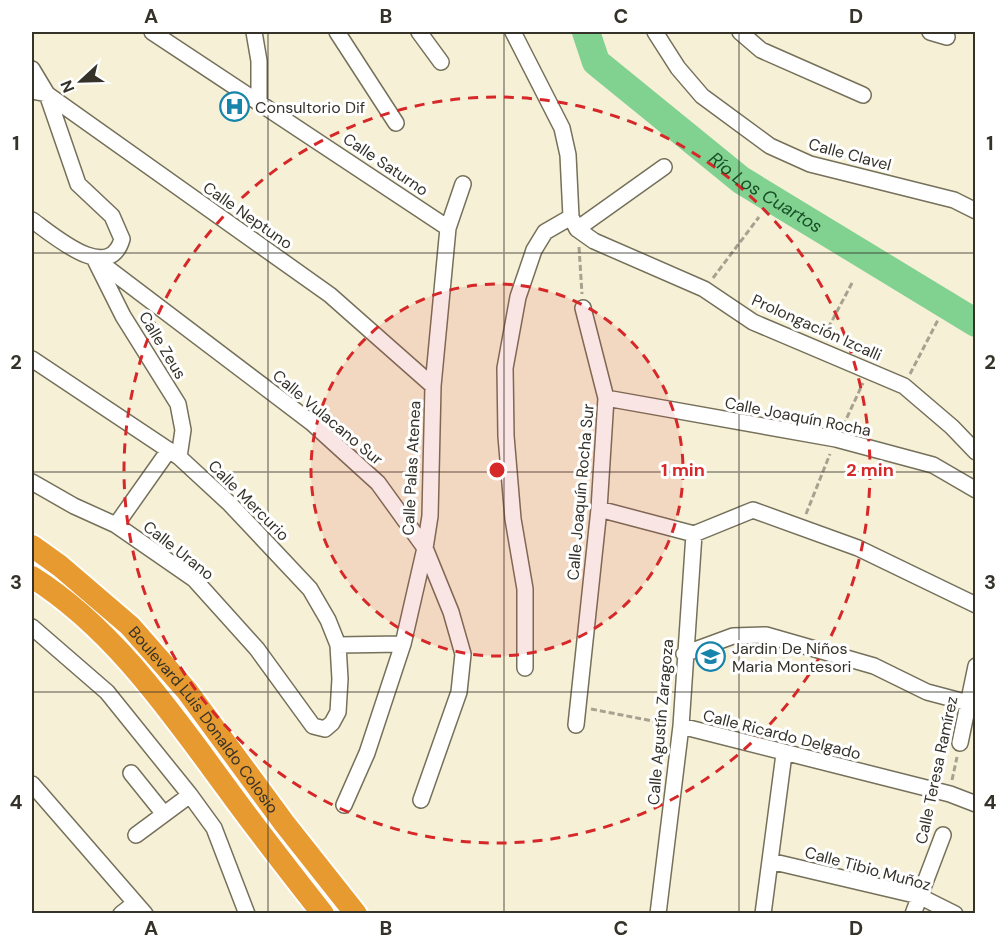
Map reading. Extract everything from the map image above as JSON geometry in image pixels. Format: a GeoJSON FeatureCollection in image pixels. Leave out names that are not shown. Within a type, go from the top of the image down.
{"type":"FeatureCollection","features":[{"type":"Feature","properties":{"kind":"highway","name":"Boulevard Luis Donaldo Colosio"},"geometry":{"type":"LineString","coordinates":[[32,546],[60,566],[130,626],[187,692],[284,823],[356,914]]}},
{"type":"Feature","properties":{"kind":"highway","name":"Boulevard Luis Donaldo Colosio"},"geometry":{"type":"LineString","coordinates":[[32,578],[119,651],[167,706],[265,840],[323,914]]}},
{"type":"Feature","properties":{"kind":"street","name":"Calle Saturno"},"geometry":{"type":"LineString","coordinates":[[152,32],[448,228]]}},
{"type":"Feature","properties":{"kind":"street"},"geometry":{"type":"LineString","coordinates":[[254,32],[259,61],[259,101]]}},
{"type":"Feature","properties":{"kind":"street"},"geometry":{"type":"LineString","coordinates":[[337,32],[396,123]]}},
{"type":"Feature","properties":{"kind":"street"},"geometry":{"type":"LineString","coordinates":[[419,32],[441,62]]}},
{"type":"Feature","properties":{"kind":"street"},"geometry":{"type":"LineString","coordinates":[[513,32],[562,128],[568,155],[574,223]]}},
{"type":"Feature","properties":{"kind":"street","name":"Calle Clavel"},"geometry":{"type":"LineString","coordinates":[[655,32],[678,68],[702,96],[770,146],[810,164],[954,200],[975,211]]}},
{"type":"Feature","properties":{"kind":"street"},"geometry":{"type":"LineString","coordinates":[[740,32],[761,50],[863,95]]}},
{"type":"Feature","properties":{"kind":"street"},"geometry":{"type":"LineString","coordinates":[[930,32],[947,37]]}},
{"type":"Feature","properties":{"kind":"street"},"geometry":{"type":"LineString","coordinates":[[32,69],[39,93],[78,184],[112,216],[120,230],[122,239],[119,248],[112,255],[93,257]]}},
{"type":"Feature","properties":{"kind":"street","name":"Calle Neptuno"},"geometry":{"type":"LineString","coordinates":[[39,93],[330,295],[433,386]]}},
{"type":"Feature","properties":{"kind":"street"},"geometry":{"type":"LineString","coordinates":[[525,668],[525,589],[513,519],[506,436],[505,368],[518,297],[534,250],[545,232],[574,223],[664,167]]}},
{"type":"Feature","properties":{"kind":"street","name":"Calle Palas Atenea"},"geometry":{"type":"LineString","coordinates":[[344,805],[367,753],[403,644],[425,548],[430,516],[433,386],[448,228],[463,184]]}},
{"type":"Feature","properties":{"kind":"street","name":"Calle Vulacano Sur"},"geometry":{"type":"LineString","coordinates":[[32,220],[78,253],[93,257],[312,423],[378,483],[425,548],[451,612],[463,654],[459,692],[421,800]]}},
{"type":"Feature","properties":{"kind":"street","name":"Prolongación Izcalli"},"geometry":{"type":"LineString","coordinates":[[574,223],[594,241],[705,289],[753,322],[816,350],[870,370],[904,387],[952,427],[975,453]]}},
{"type":"Feature","properties":{"kind":"street","name":"Calle Zeus"},"geometry":{"type":"LineString","coordinates":[[93,257],[123,316],[178,405],[183,430],[174,453]]}},
{"type":"Feature","properties":{"kind":"street","name":"Calle Joaquín Rocha Sur"},"geometry":{"type":"LineString","coordinates":[[576,725],[599,508],[606,398],[583,308]]}},
{"type":"Feature","properties":{"kind":"street","name":"Calle Mercurio"},"geometry":{"type":"LineString","coordinates":[[32,359],[174,453],[230,504],[310,589],[328,620],[338,645],[340,679],[338,712],[332,723],[325,729]]}},
{"type":"Feature","properties":{"kind":"street","name":"Calle Joaquín Rocha"},"geometry":{"type":"LineString","coordinates":[[606,398],[836,439],[933,465],[975,490]]}},
{"type":"Feature","properties":{"kind":"street"},"geometry":{"type":"LineString","coordinates":[[116,525],[174,453]]}},
{"type":"Feature","properties":{"kind":"street","name":"Calle Urano"},"geometry":{"type":"LineString","coordinates":[[32,482],[74,506],[116,525],[194,579],[257,649],[313,726],[325,729]]}},
{"type":"Feature","properties":{"kind":"street"},"geometry":{"type":"LineString","coordinates":[[599,508],[694,534],[753,510],[858,548],[975,605]]}},
{"type":"Feature","properties":{"kind":"street","name":"Calle Agustín Zaragoza"},"geometry":{"type":"LineString","coordinates":[[658,914],[681,726],[684,654],[694,534]]}},
{"type":"Feature","properties":{"kind":"street"},"geometry":{"type":"LineString","coordinates":[[32,627],[107,692],[190,795],[214,828],[246,914]]}},
{"type":"Feature","properties":{"kind":"street"},"geometry":{"type":"LineString","coordinates":[[684,654],[733,636],[766,635],[874,666],[927,692],[972,704]]}},
{"type":"Feature","properties":{"kind":"street"},"geometry":{"type":"LineString","coordinates":[[338,645],[403,644]]}},
{"type":"Feature","properties":{"kind":"street","name":"Calle Teresa Ramírez"},"geometry":{"type":"LineString","coordinates":[[960,743],[972,704],[975,666]]}},
{"type":"Feature","properties":{"kind":"street","name":"Calle Ricardo Delgado"},"geometry":{"type":"LineString","coordinates":[[681,726],[784,754],[950,794],[975,804]]}},
{"type":"Feature","properties":{"kind":"street"},"geometry":{"type":"LineString","coordinates":[[763,914],[784,754]]}},
{"type":"Feature","properties":{"kind":"street"},"geometry":{"type":"LineString","coordinates":[[131,773],[164,814]]}},
{"type":"Feature","properties":{"kind":"street"},"geometry":{"type":"LineString","coordinates":[[32,784],[140,908],[121,914]]}},
{"type":"Feature","properties":{"kind":"street"},"geometry":{"type":"LineString","coordinates":[[136,835],[190,795]]}},
{"type":"Feature","properties":{"kind":"street","name":"Calle Teresa Ramírez"},"geometry":{"type":"LineString","coordinates":[[913,914],[943,836]]}},
{"type":"Feature","properties":{"kind":"street","name":"Calle Tibio Muñoz"},"geometry":{"type":"LineString","coordinates":[[770,861],[919,897],[955,914]]}},
{"type":"Feature","properties":{"kind":"path"},"geometry":{"type":"LineString","coordinates":[[705,289],[759,217]]}},
{"type":"Feature","properties":{"kind":"path"},"geometry":{"type":"LineString","coordinates":[[574,223],[583,308]]}},
{"type":"Feature","properties":{"kind":"path"},"geometry":{"type":"LineString","coordinates":[[816,350],[852,283]]}},
{"type":"Feature","properties":{"kind":"path"},"geometry":{"type":"LineString","coordinates":[[904,387],[939,318]]}},
{"type":"Feature","properties":{"kind":"path"},"geometry":{"type":"LineString","coordinates":[[801,527],[836,439],[870,370]]}},
{"type":"Feature","properties":{"kind":"path","name":"Calle Ricardo Delgado"},"geometry":{"type":"LineString","coordinates":[[578,707],[681,726]]}},
{"type":"Feature","properties":{"kind":"path","name":"Calle Teresa Ramírez"},"geometry":{"type":"LineString","coordinates":[[950,794],[960,743]]}},
{"type":"Feature","properties":{"kind":"waterway","name":"Río Los Cuartos"},"geometry":{"type":"LineString","coordinates":[[586,32],[596,62],[741,180],[976,323]]}},
{"type":"Feature","properties":{"kind":"place","name":"Consultorio Dif"},"geometry":{"type":"Point","coordinates":[234,107]}},
{"type":"Feature","properties":{"kind":"place","name":"Jardin De Niños Maria Montesori"},"geometry":{"type":"Point","coordinates":[711,657]}}]}
